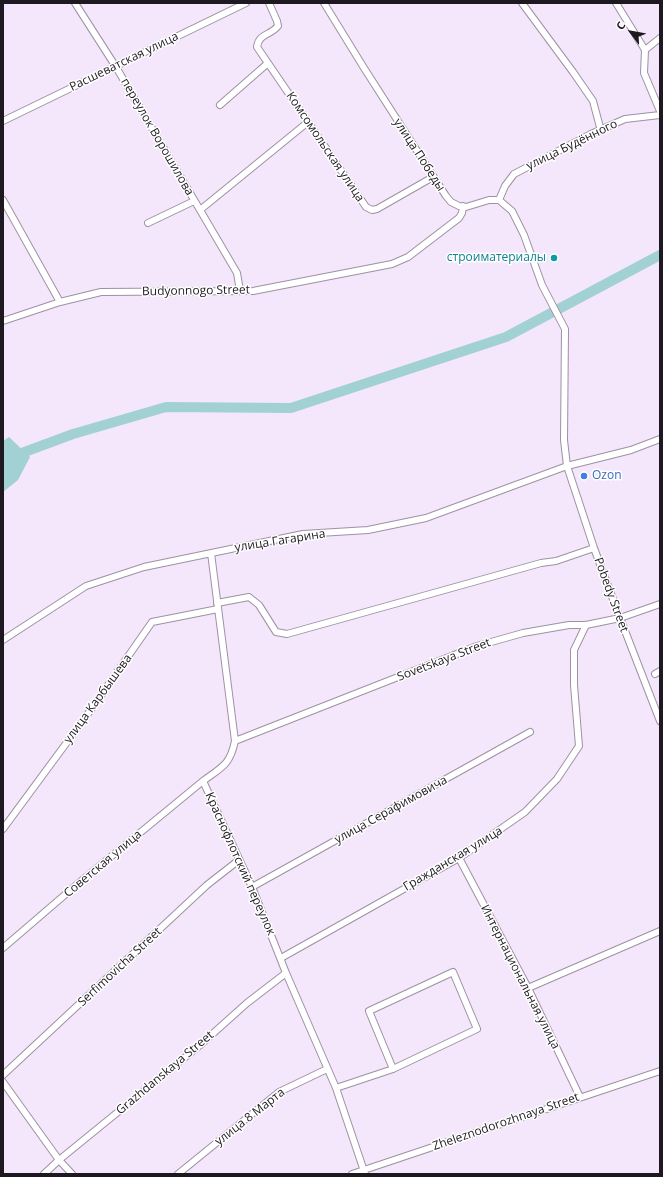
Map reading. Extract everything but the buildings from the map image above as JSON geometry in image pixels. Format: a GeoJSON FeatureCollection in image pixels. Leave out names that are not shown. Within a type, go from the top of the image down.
{"type":"FeatureCollection","features":[{"type":"Feature","properties":{"kind":"street","name":"переулок Ворошилова"},"geometry":{"type":"LineString","coordinates":[[75,3],[116,67],[237,273],[240,292]]}},
{"type":"Feature","properties":{"kind":"street","name":"Расшеватская улица"},"geometry":{"type":"LineString","coordinates":[[3,121],[244,3]]}},
{"type":"Feature","properties":{"kind":"street","name":"Комсомольская улица"},"geometry":{"type":"LineString","coordinates":[[269,3],[278,26],[274,31],[262,36],[258,40],[256,47],[366,207],[372,210],[377,209],[433,177]]}},
{"type":"Feature","properties":{"kind":"street","name":"улица Победы"},"geometry":{"type":"LineString","coordinates":[[324,3],[446,196],[452,202],[459,206],[463,206]]}},
{"type":"Feature","properties":{"kind":"street"},"geometry":{"type":"LineString","coordinates":[[522,3],[593,101],[600,131]]}},
{"type":"Feature","properties":{"kind":"street"},"geometry":{"type":"LineString","coordinates":[[616,3],[645,50],[644,73],[660,111]]}},
{"type":"Feature","properties":{"kind":"street"},"geometry":{"type":"LineString","coordinates":[[645,50],[660,38]]}},
{"type":"Feature","properties":{"kind":"street"},"geometry":{"type":"LineString","coordinates":[[220,105],[268,63]]}},
{"type":"Feature","properties":{"kind":"street","name":"улица Будённого"},"geometry":{"type":"LineString","coordinates":[[499,200],[504,186],[514,174],[591,134],[625,119],[660,115]]}},
{"type":"Feature","properties":{"kind":"street","name":"переулок Ворошилова"},"geometry":{"type":"LineString","coordinates":[[200,210],[308,122]]}},
{"type":"Feature","properties":{"kind":"street"},"geometry":{"type":"LineString","coordinates":[[3,200],[60,302]]}},
{"type":"Feature","properties":{"kind":"street"},"geometry":{"type":"LineString","coordinates":[[463,206],[466,207],[489,200],[499,200],[512,211],[524,235],[542,285],[564,329],[564,440],[567,466]]}},
{"type":"Feature","properties":{"kind":"street"},"geometry":{"type":"LineString","coordinates":[[148,223],[194,201]]}},
{"type":"Feature","properties":{"kind":"street","name":"Budyonnogo Street"},"geometry":{"type":"LineString","coordinates":[[3,321],[60,302],[102,292],[253,291],[392,264],[408,257],[459,218],[462,213],[463,206]]}},
{"type":"Feature","properties":{"kind":"street","name":"улица Гагарина"},"geometry":{"type":"LineString","coordinates":[[3,640],[86,586],[144,567],[303,534],[368,530],[426,518],[567,466],[631,450],[660,439]]}},
{"type":"Feature","properties":{"kind":"street","name":"Pobedy Street"},"geometry":{"type":"LineString","coordinates":[[567,466],[594,548],[660,721]]}},
{"type":"Feature","properties":{"kind":"street","name":"улица Карбышева"},"geometry":{"type":"LineString","coordinates":[[3,829],[107,687],[152,622],[249,597],[259,605],[276,632],[287,634],[541,563],[556,561],[594,548]]}},
{"type":"Feature","properties":{"kind":"street","name":"Краснофлотский переулок"},"geometry":{"type":"LineString","coordinates":[[211,553],[234,741],[230,759],[203,781],[252,888],[326,1069],[336,1088],[364,1172]]}},
{"type":"Feature","properties":{"kind":"street","name":"Sovetskaya Street"},"geometry":{"type":"LineString","coordinates":[[234,741],[477,646],[523,633],[569,625],[586,625],[620,618],[660,604]]}},
{"type":"Feature","properties":{"kind":"street","name":"Гражданская улица"},"geometry":{"type":"LineString","coordinates":[[281,958],[459,858],[525,812],[558,780],[578,746],[574,684],[574,650],[586,625]]}},
{"type":"Feature","properties":{"kind":"street","name":"улица Серафимовича"},"geometry":{"type":"LineString","coordinates":[[252,888],[530,732]]}},
{"type":"Feature","properties":{"kind":"street","name":"Советская улица"},"geometry":{"type":"LineString","coordinates":[[3,948],[74,887],[203,781]]}},
{"type":"Feature","properties":{"kind":"street","name":"Интернациональная улица"},"geometry":{"type":"LineString","coordinates":[[459,858],[528,988],[580,1097]]}},
{"type":"Feature","properties":{"kind":"street","name":"Serfimovicha Street"},"geometry":{"type":"LineString","coordinates":[[3,1075],[207,885],[238,860]]}},
{"type":"Feature","properties":{"kind":"street"},"geometry":{"type":"LineString","coordinates":[[528,988],[660,931]]}},
{"type":"Feature","properties":{"kind":"street"},"geometry":{"type":"LineString","coordinates":[[336,1088],[393,1069],[477,1030],[453,972],[369,1011],[393,1069]]}},
{"type":"Feature","properties":{"kind":"street","name":"Grazhdanskaya Street"},"geometry":{"type":"LineString","coordinates":[[44,1174],[199,1046],[247,1003],[286,973]]}},
{"type":"Feature","properties":{"kind":"street","name":"улица 8 Марта"},"geometry":{"type":"LineString","coordinates":[[178,1174],[279,1092],[326,1069]]}},
{"type":"Feature","properties":{"kind":"street","name":"Zheleznodorozhnaya Street"},"geometry":{"type":"LineString","coordinates":[[352,1174],[364,1172],[660,1070]]}},
{"type":"Feature","properties":{"kind":"street"},"geometry":{"type":"LineString","coordinates":[[3,1082],[60,1160],[72,1174]]}},
{"type":"Feature","properties":{"kind":"shaded area"},"geometry":{"type":"Polygon","coordinates":[[[9,437],[30,457],[18,480],[3,492],[3,441],[9,437]]]}},
{"type":"Feature","properties":{"kind":"waterway"},"geometry":{"type":"LineString","coordinates":[[3,460],[73,434],[166,407],[291,408],[506,337],[660,255]]}},
{"type":"Feature","properties":{"kind":"place","name":"строиматериалы"},"geometry":{"type":"Point","coordinates":[554,258]}},
{"type":"Feature","properties":{"kind":"place","name":"Ozon"},"geometry":{"type":"Point","coordinates":[584,476]}}]}
